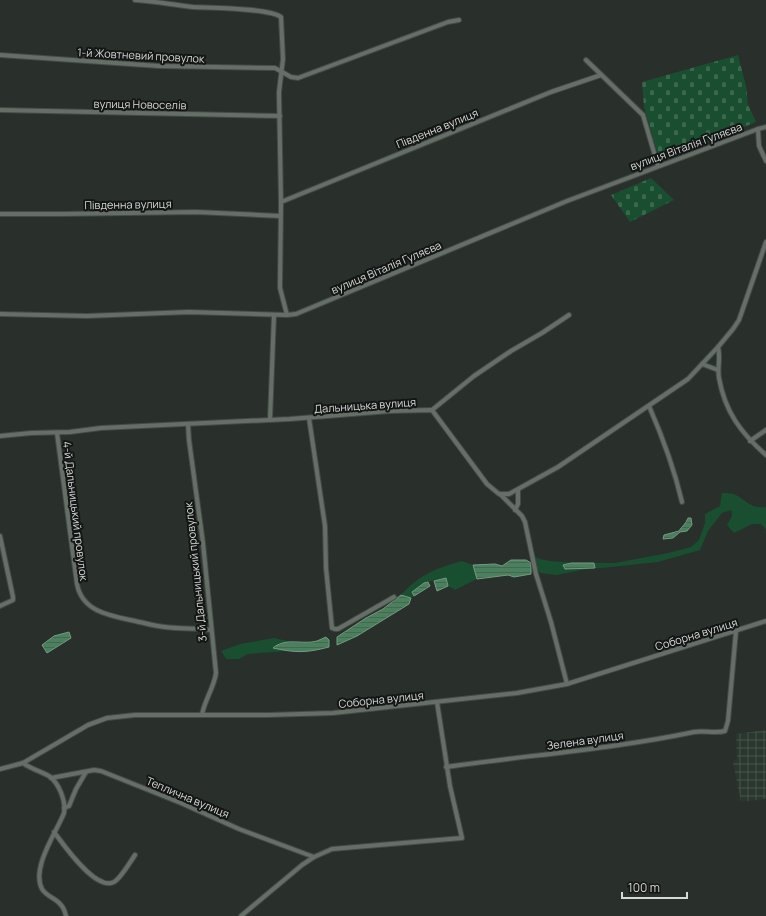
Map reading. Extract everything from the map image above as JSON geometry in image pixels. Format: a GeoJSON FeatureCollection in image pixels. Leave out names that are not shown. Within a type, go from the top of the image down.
{"type":"FeatureCollection","features":[{"type":"Feature","properties":{"kind":"street"},"geometry":{"type":"LineString","coordinates":[[135,0],[156,1],[193,7],[272,13],[281,17],[284,59],[279,92],[281,202],[280,288],[287,315]]}},
{"type":"Feature","properties":{"kind":"street"},"geometry":{"type":"LineString","coordinates":[[281,71],[290,77],[303,77],[448,22],[458,20]]}},
{"type":"Feature","properties":{"kind":"street","name":"1-й Жовтневий провулок"},"geometry":{"type":"LineString","coordinates":[[0,55],[159,66],[275,68],[281,71]]}},
{"type":"Feature","properties":{"kind":"street"},"geometry":{"type":"LineString","coordinates":[[586,60],[643,115],[658,166]]}},
{"type":"Feature","properties":{"kind":"street","name":"Південна вулиця"},"geometry":{"type":"LineString","coordinates":[[281,202],[551,92],[601,75]]}},
{"type":"Feature","properties":{"kind":"street","name":"вулиця Новоселів"},"geometry":{"type":"LineString","coordinates":[[0,110],[280,116]]}},
{"type":"Feature","properties":{"kind":"street"},"geometry":{"type":"LineString","coordinates":[[766,127],[758,129],[759,146],[766,161]]}},
{"type":"Feature","properties":{"kind":"street","name":"вулиця Віталія Гуляєва"},"geometry":{"type":"LineString","coordinates":[[0,314],[86,316],[189,312],[274,315],[296,314],[567,201],[758,129]]}},
{"type":"Feature","properties":{"kind":"street","name":"Південна вулиця"},"geometry":{"type":"LineString","coordinates":[[0,214],[196,212],[280,216]]}},
{"type":"Feature","properties":{"kind":"street"},"geometry":{"type":"LineString","coordinates":[[499,494],[508,494],[518,490],[558,467],[688,379],[718,347],[739,320],[766,242]]}},
{"type":"Feature","properties":{"kind":"street"},"geometry":{"type":"LineString","coordinates":[[270,420],[274,315]]}},
{"type":"Feature","properties":{"kind":"street"},"geometry":{"type":"LineString","coordinates":[[432,410],[474,376],[569,315]]}},
{"type":"Feature","properties":{"kind":"street"},"geometry":{"type":"LineString","coordinates":[[718,347],[718,370],[721,389],[731,416],[750,441],[766,456]]}},
{"type":"Feature","properties":{"kind":"street"},"geometry":{"type":"LineString","coordinates":[[702,364],[718,370]]}},
{"type":"Feature","properties":{"kind":"street"},"geometry":{"type":"LineString","coordinates":[[649,406],[674,470],[682,502]]}},
{"type":"Feature","properties":{"kind":"street","name":"Дальницька вулиця"},"geometry":{"type":"LineString","coordinates":[[0,436],[81,431],[101,428],[309,418],[397,410],[432,410],[487,484],[522,516],[525,522],[536,574],[551,622],[567,684]]}},
{"type":"Feature","properties":{"kind":"street"},"geometry":{"type":"LineString","coordinates":[[309,418],[325,526],[326,568],[332,628],[338,629],[394,596]]}},
{"type":"Feature","properties":{"kind":"street","name":"3-й Дальницький провулок"},"geometry":{"type":"LineString","coordinates":[[188,424],[203,543],[215,678],[204,703],[202,716]]}},
{"type":"Feature","properties":{"kind":"street"},"geometry":{"type":"LineString","coordinates":[[750,441],[766,430]]}},
{"type":"Feature","properties":{"kind":"street","name":"4-й Дальницький провулок"},"geometry":{"type":"LineString","coordinates":[[57,432],[77,584],[83,600],[92,608],[112,616],[164,627],[211,630]]}},
{"type":"Feature","properties":{"kind":"street"},"geometry":{"type":"LineString","coordinates":[[515,510],[518,504],[518,490]]}},
{"type":"Feature","properties":{"kind":"street"},"geometry":{"type":"LineString","coordinates":[[0,536],[13,597],[11,602],[0,606]]}},
{"type":"Feature","properties":{"kind":"street","name":"Соборна вулиця"},"geometry":{"type":"LineString","coordinates":[[0,769],[23,763],[88,725],[107,718],[131,715],[202,716],[333,713],[517,693],[567,684],[766,622]]}},
{"type":"Feature","properties":{"kind":"street","name":"Зелена вулиця"},"geometry":{"type":"LineString","coordinates":[[446,767],[661,739],[696,731],[715,733],[725,731],[728,721],[736,631]]}},
{"type":"Feature","properties":{"kind":"street"},"geometry":{"type":"LineString","coordinates":[[241,916],[314,857],[332,849],[462,838],[446,767],[437,702]]}},
{"type":"Feature","properties":{"kind":"street"},"geometry":{"type":"LineString","coordinates":[[23,763],[51,778],[60,790],[64,808],[63,815],[54,832],[42,864],[39,879],[45,892],[61,904],[66,916]]}},
{"type":"Feature","properties":{"kind":"street","name":"Теплична вулиця"},"geometry":{"type":"LineString","coordinates":[[51,778],[98,770],[182,803],[239,829],[314,857]]}},
{"type":"Feature","properties":{"kind":"street"},"geometry":{"type":"LineString","coordinates":[[64,808],[69,806],[76,789],[86,772]]}},
{"type":"Feature","properties":{"kind":"street"},"geometry":{"type":"LineString","coordinates":[[54,832],[80,865],[89,873],[106,883],[112,883],[118,879],[135,855]]}},
{"type":"Feature","properties":{"kind":"shaded area"},"geometry":{"type":"Polygon","coordinates":[[[688,518],[691,518],[692,525],[687,531],[680,532],[673,538],[663,539],[664,535],[679,531],[688,518]]]}},
{"type":"Feature","properties":{"kind":"shaded area"},"geometry":{"type":"Polygon","coordinates":[[[511,560],[526,560],[531,563],[531,574],[514,577],[508,575],[477,579],[473,565],[495,564],[502,566],[511,560]]]}},
{"type":"Feature","properties":{"kind":"shaded area"},"geometry":{"type":"Polygon","coordinates":[[[571,563],[594,563],[595,568],[565,569],[563,565],[571,563]]]}},
{"type":"Feature","properties":{"kind":"shaded area"},"geometry":{"type":"Polygon","coordinates":[[[446,578],[448,586],[437,591],[434,581],[446,578]]]}},
{"type":"Feature","properties":{"kind":"shaded area"},"geometry":{"type":"Polygon","coordinates":[[[428,582],[430,586],[414,596],[412,592],[424,583],[428,582]]]}},
{"type":"Feature","properties":{"kind":"shaded area"},"geometry":{"type":"Polygon","coordinates":[[[401,595],[411,598],[409,604],[357,636],[337,645],[337,637],[383,609],[401,595]]]}},
{"type":"Feature","properties":{"kind":"shaded area"},"geometry":{"type":"Polygon","coordinates":[[[69,632],[71,638],[47,653],[42,645],[54,636],[69,632]]]}},
{"type":"Feature","properties":{"kind":"shaded area"},"geometry":{"type":"Polygon","coordinates":[[[326,637],[329,640],[329,647],[321,649],[301,652],[273,648],[283,643],[311,642],[326,637]]]}},
{"type":"Feature","properties":{"kind":"shaded area"},"geometry":{"type":"Polygon","coordinates":[[[766,730],[766,799],[741,802],[733,762],[737,758],[736,734],[766,730]]]}},
{"type":"Feature","properties":{"kind":"green space"},"geometry":{"type":"Polygon","coordinates":[[[738,55],[746,86],[748,105],[756,122],[660,162],[644,107],[642,82],[738,55]]]}},
{"type":"Feature","properties":{"kind":"green space"},"geometry":{"type":"Polygon","coordinates":[[[651,178],[674,200],[630,222],[611,195],[651,178]]]}},
{"type":"Feature","properties":{"kind":"green space"},"geometry":{"type":"Polygon","coordinates":[[[722,493],[734,494],[753,506],[766,507],[766,530],[761,524],[752,524],[734,533],[727,525],[732,516],[731,510],[722,513],[708,531],[700,550],[658,562],[595,568],[594,563],[615,563],[691,547],[699,540],[705,523],[705,514],[720,506],[722,493]]]}},
{"type":"Feature","properties":{"kind":"green space"},"geometry":{"type":"Polygon","coordinates":[[[535,557],[547,561],[571,563],[563,565],[565,569],[591,568],[557,575],[540,573],[537,569],[535,557]]]}},
{"type":"Feature","properties":{"kind":"green space"},"geometry":{"type":"Polygon","coordinates":[[[462,561],[473,565],[477,579],[455,590],[448,586],[445,578],[424,583],[412,592],[414,596],[411,598],[401,595],[414,582],[428,573],[444,566],[462,561]]]}},
{"type":"Feature","properties":{"kind":"green space"},"geometry":{"type":"Polygon","coordinates":[[[274,638],[292,642],[279,643],[274,648],[286,651],[248,654],[239,659],[226,659],[221,651],[240,644],[274,638]]]}}]}
